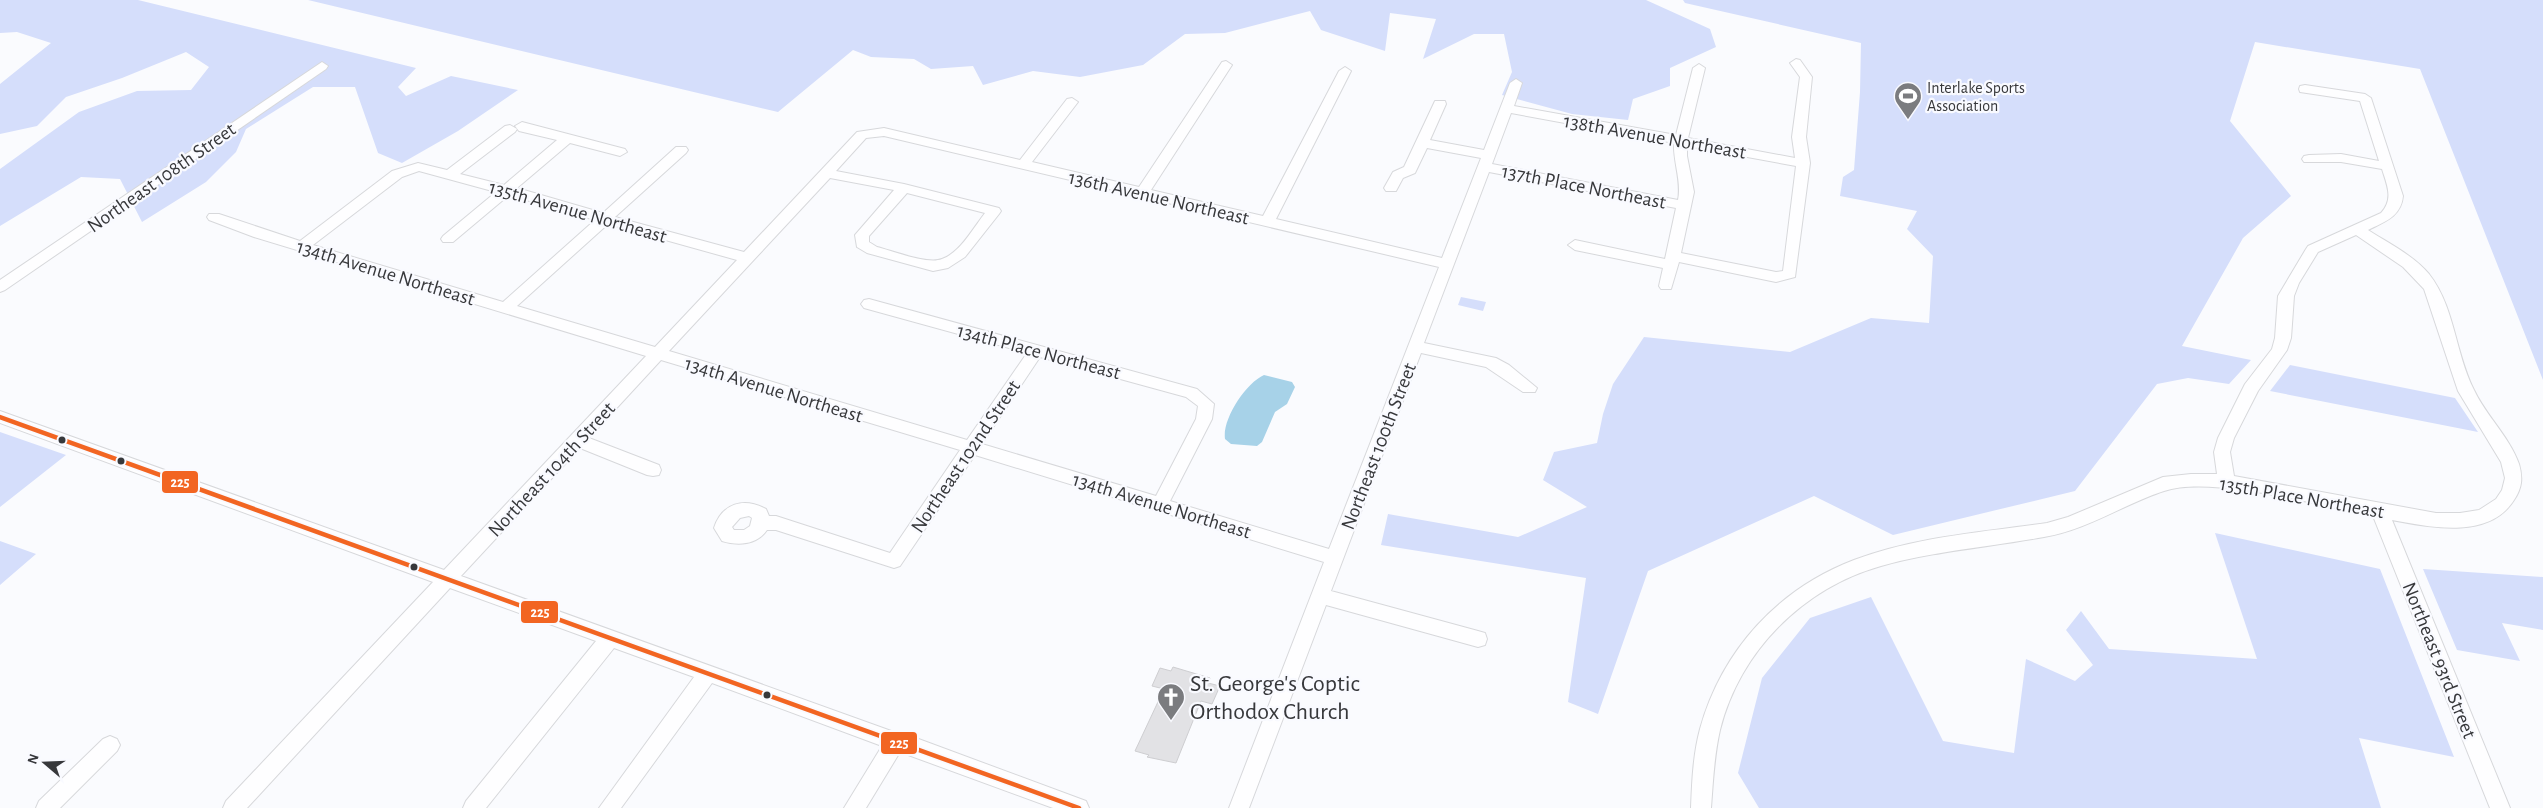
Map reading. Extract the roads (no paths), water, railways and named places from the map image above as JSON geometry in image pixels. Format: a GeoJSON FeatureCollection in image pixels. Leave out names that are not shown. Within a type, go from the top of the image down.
{"type":"FeatureCollection","features":[{"type":"Feature","properties":{"kind":"street"},"geometry":{"type":"LineString","coordinates":[[1575,245],[1776,277],[1790,274],[1803,164],[1799,137],[1806,78],[1796,63]]}},
{"type":"Feature","properties":{"kind":"street"},"geometry":{"type":"LineString","coordinates":[[1142,193],[1226,65]]}},
{"type":"Feature","properties":{"kind":"street","name":"Northeast 108th Street"},"geometry":{"type":"LineString","coordinates":[[0,287],[322,66]]}},
{"type":"Feature","properties":{"kind":"street"},"geometry":{"type":"LineString","coordinates":[[1666,286],[1687,192],[1680,156],[1681,141],[1699,68]]}},
{"type":"Feature","properties":{"kind":"street"},"geometry":{"type":"LineString","coordinates":[[1267,222],[1345,70]]}},
{"type":"Feature","properties":{"kind":"street","name":"Northeast 100th Street"},"geometry":{"type":"LineString","coordinates":[[1239,808],[1516,83]]}},
{"type":"Feature","properties":{"kind":"street"},"geometry":{"type":"LineString","coordinates":[[2228,481],[2223,469],[2222,452],[2226,438],[2251,388],[2279,350],[2283,338],[2286,296],[2292,283],[2313,250],[2386,216],[2395,207],[2395,188],[2365,98],[2305,89]]}},
{"type":"Feature","properties":{"kind":"street"},"geometry":{"type":"LineString","coordinates":[[1023,165],[1072,102]]}},
{"type":"Feature","properties":{"kind":"street"},"geometry":{"type":"LineString","coordinates":[[1390,188],[1398,175],[1410,170],[1440,104]]}},
{"type":"Feature","properties":{"kind":"street","name":"138th Avenue Northeast"},"geometry":{"type":"LineString","coordinates":[[1506,108],[1803,164]]}},
{"type":"Feature","properties":{"kind":"street"},"geometry":{"type":"LineString","coordinates":[[451,174],[516,127],[620,152]]}},
{"type":"Feature","properties":{"kind":"street","name":"136th Avenue Northeast"},"geometry":{"type":"LineString","coordinates":[[870,132],[884,132],[1448,264]]}},
{"type":"Feature","properties":{"kind":"street","name":"Northeast 104th Street"},"geometry":{"type":"LineString","coordinates":[[233,808],[862,134],[870,132]]}},
{"type":"Feature","properties":{"kind":"street"},"geometry":{"type":"LineString","coordinates":[[448,239],[568,139]]}},
{"type":"Feature","properties":{"kind":"street","name":"137th Place Northeast"},"geometry":{"type":"LineString","coordinates":[[1423,143],[1486,161],[1684,206]]}},
{"type":"Feature","properties":{"kind":"street"},"geometry":{"type":"LineString","coordinates":[[506,307],[681,150]]}},
{"type":"Feature","properties":{"kind":"street"},"geometry":{"type":"LineString","coordinates":[[2309,160],[2341,158],[2387,166]]}},
{"type":"Feature","properties":{"kind":"street","name":"135th Avenue Northeast"},"geometry":{"type":"LineString","coordinates":[[302,247],[397,174],[409,168],[425,167],[747,258]]}},
{"type":"Feature","properties":{"kind":"street"},"geometry":{"type":"LineString","coordinates":[[826,173],[904,188],[994,211],[960,254],[948,263],[932,266],[872,250],[862,244],[862,235],[904,188]]}},
{"type":"Feature","properties":{"kind":"street","name":"134th Avenue Northeast"},"geometry":{"type":"LineString","coordinates":[[214,217],[302,247],[1335,558]]}},
{"type":"Feature","properties":{"kind":"street","name":"135th Place Northeast"},"geometry":{"type":"LineString","coordinates":[[1701,808],[1705,756],[1713,716],[1726,683],[1743,654],[1768,624],[1794,599],[1826,579],[1887,557],[2047,530],[2072,523],[2162,484],[2191,480],[2228,481],[2380,512],[2454,522],[2486,515],[2502,507],[2511,490],[2514,474],[2506,455],[2462,383],[2433,293],[2423,278],[2409,264],[2359,230]]}},
{"type":"Feature","properties":{"kind":"street","name":"134th Place Northeast"},"geometry":{"type":"LineString","coordinates":[[869,304],[1191,393],[1206,404],[1204,419],[1160,504]]}},
{"type":"Feature","properties":{"kind":"street"},"geometry":{"type":"LineString","coordinates":[[1416,347],[1490,362],[1503,368],[1529,388]]}},
{"type":"Feature","properties":{"kind":"street","name":"Northeast 102nd Street"},"geometry":{"type":"LineString","coordinates":[[761,524],[776,523],[894,561],[969,447],[1036,351]]}},
{"type":"Feature","properties":{"kind":"street"},"geometry":{"type":"LineString","coordinates":[[0,417],[447,580],[897,740],[1079,808]]}},
{"type":"Feature","properties":{"kind":"street"},"geometry":{"type":"LineString","coordinates":[[578,440],[653,470]]}},
{"type":"Feature","properties":{"kind":"street","name":"Northeast 93rd Street"},"geometry":{"type":"LineString","coordinates":[[2380,512],[2500,808]]}},
{"type":"Feature","properties":{"kind":"street"},"geometry":{"type":"LineString","coordinates":[[1321,596],[1478,639]]}},
{"type":"Feature","properties":{"kind":"street"},"geometry":{"type":"LineString","coordinates":[[473,808],[611,638]]}},
{"type":"Feature","properties":{"kind":"street"},"geometry":{"type":"LineString","coordinates":[[609,808],[709,672]]}},
{"type":"Feature","properties":{"kind":"street"},"geometry":{"type":"LineString","coordinates":[[854,808],[897,740]]}},
{"type":"Feature","properties":{"kind":"street"},"geometry":{"type":"LineString","coordinates":[[46,808],[110,745]]}},
{"type":"Feature","properties":{"kind":"place","name":"Interlake Sports Association"},"geometry":{"type":"Point","coordinates":[1908,120]}},
{"type":"Feature","properties":{"kind":"place","name":"St. George's Coptic Orthodox Church"},"geometry":{"type":"Point","coordinates":[1171,721]}}]}
